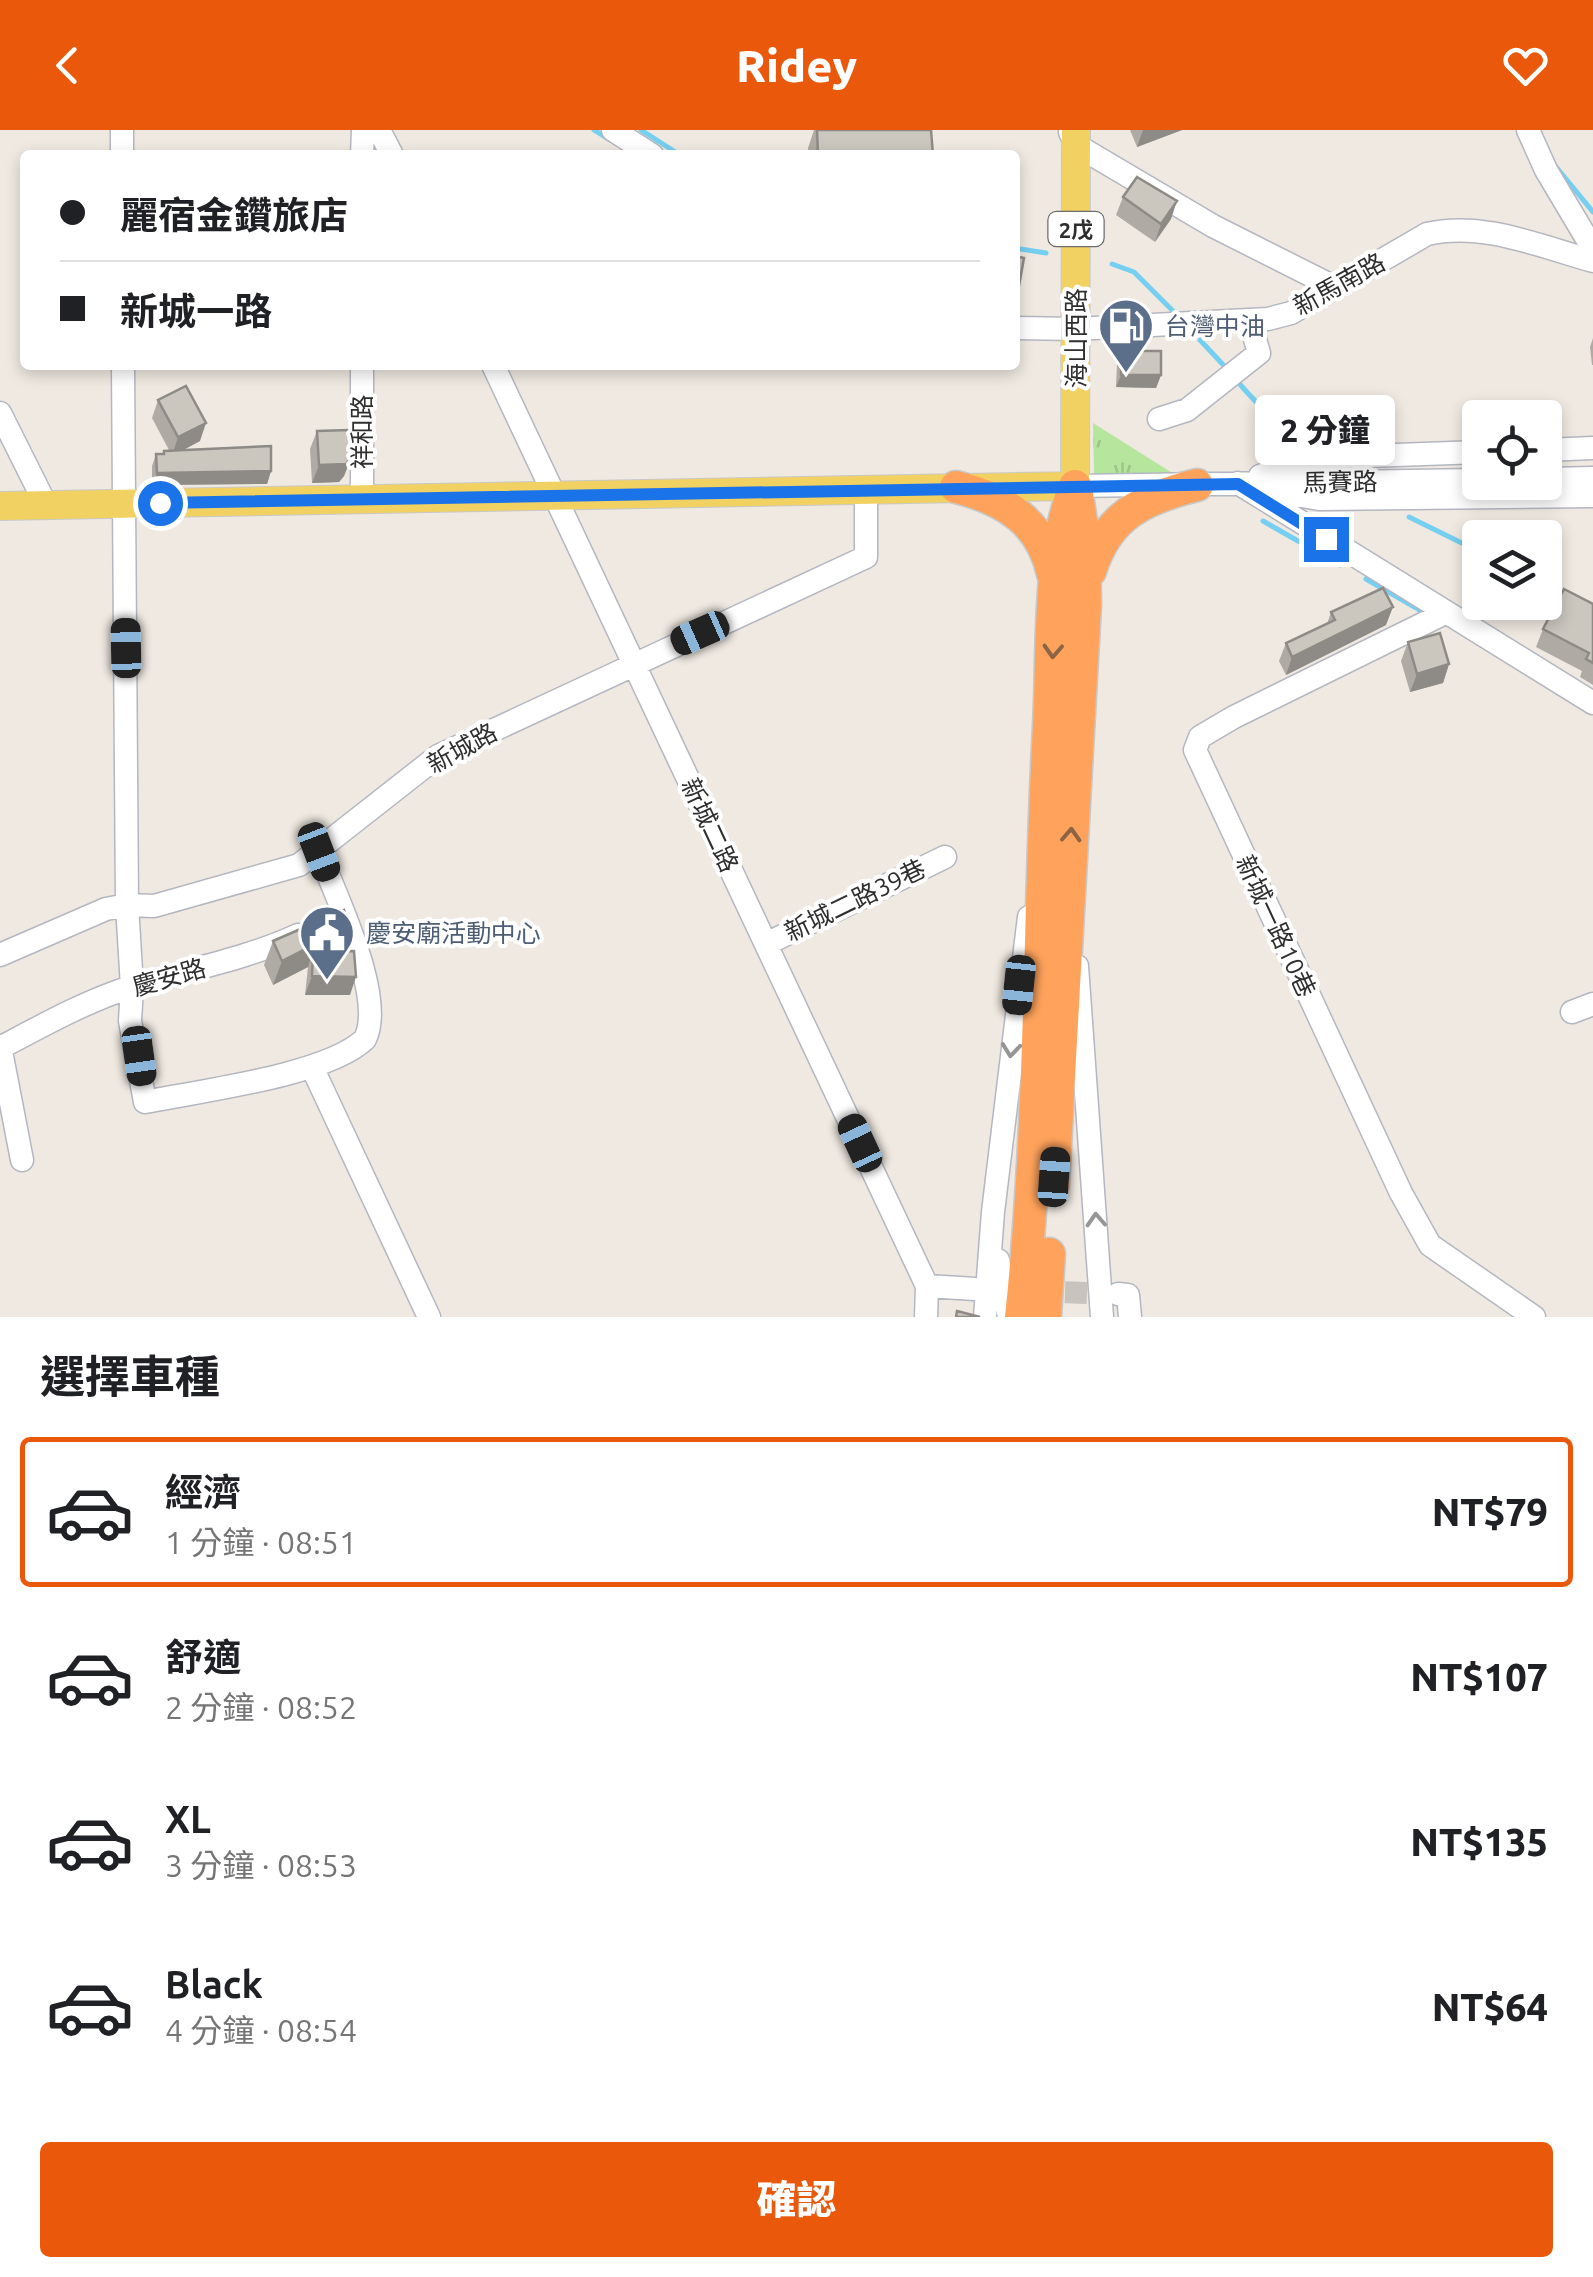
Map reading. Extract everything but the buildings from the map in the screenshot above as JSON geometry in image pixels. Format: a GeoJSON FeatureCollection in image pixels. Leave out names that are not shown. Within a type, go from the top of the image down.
{"type":"FeatureCollection","features":[{"type":"Feature","properties":{"kind":"highway"},"geometry":{"type":"LineString","coordinates":[[1046,1317],[1067,899],[1070,597],[1098,546],[1117,522],[1147,500],[1197,484]]}},
{"type":"Feature","properties":{"kind":"highway"},"geometry":{"type":"LineString","coordinates":[[1021,1317],[1029,1246],[1044,815],[1082,520],[1075,486]]}},
{"type":"Feature","properties":{"kind":"highway"},"geometry":{"type":"LineString","coordinates":[[956,487],[1002,502],[1035,530],[1070,597]]}},
{"type":"Feature","properties":{"kind":"main road","name":"海山西路"},"geometry":{"type":"LineString","coordinates":[[1074,135],[1075,486]]}},
{"type":"Feature","properties":{"kind":"main road","name":"馬賽路"},"geometry":{"type":"LineString","coordinates":[[0,506],[1075,486]]}},
{"type":"Feature","properties":{"kind":"street"},"geometry":{"type":"LineString","coordinates":[[613,130],[644,150]]}},
{"type":"Feature","properties":{"kind":"street"},"geometry":{"type":"LineString","coordinates":[[1528,130],[1546,170],[1593,249]]}},
{"type":"Feature","properties":{"kind":"street"},"geometry":{"type":"LineString","coordinates":[[1074,135],[1213,226],[1336,288]]}},
{"type":"Feature","properties":{"kind":"street","name":"新馬南路"},"geometry":{"type":"LineString","coordinates":[[1020,328],[1250,322],[1291,313],[1427,234],[1449,228],[1474,228],[1593,260]]}},
{"type":"Feature","properties":{"kind":"street"},"geometry":{"type":"LineString","coordinates":[[1159,419],[1187,410],[1259,354],[1250,322]]}},
{"type":"Feature","properties":{"kind":"street"},"geometry":{"type":"LineString","coordinates":[[122,370],[130,1021],[146,1102],[312,1067],[357,1046],[369,1031],[371,1013],[366,981],[319,852]]}},
{"type":"Feature","properties":{"kind":"street","name":"祥和路"},"geometry":{"type":"LineString","coordinates":[[362,370],[362,499]]}},
{"type":"Feature","properties":{"kind":"street","name":"新城二路"},"geometry":{"type":"LineString","coordinates":[[495,370],[926,1286]]}},
{"type":"Feature","properties":{"kind":"street"},"geometry":{"type":"LineString","coordinates":[[0,413],[46,505]]}},
{"type":"Feature","properties":{"kind":"street"},"geometry":{"type":"LineString","coordinates":[[1562,449],[1593,448]]}},
{"type":"Feature","properties":{"kind":"street"},"geometry":{"type":"LineString","coordinates":[[1238,484],[1312,458],[1462,453]]}},
{"type":"Feature","properties":{"kind":"street"},"geometry":{"type":"LineString","coordinates":[[1562,479],[1593,478]]}},
{"type":"Feature","properties":{"kind":"street","name":"馬賽路"},"geometry":{"type":"LineString","coordinates":[[1075,486],[1462,480]]}},
{"type":"Feature","properties":{"kind":"street"},"geometry":{"type":"LineString","coordinates":[[1238,484],[1318,499],[1593,496]]}},
{"type":"Feature","properties":{"kind":"street"},"geometry":{"type":"LineString","coordinates":[[1238,484],[1593,703]]}},
{"type":"Feature","properties":{"kind":"street","name":"新城路"},"geometry":{"type":"LineString","coordinates":[[0,955],[106,909],[127,904],[154,906],[287,870],[319,852],[438,756],[866,557],[866,488]]}},
{"type":"Feature","properties":{"kind":"street","name":"新城一路10巷"},"geometry":{"type":"LineString","coordinates":[[1444,613],[1234,716],[1200,737],[1195,750],[1401,1193],[1430,1245],[1534,1317]]}},
{"type":"Feature","properties":{"kind":"street"},"geometry":{"type":"LineString","coordinates":[[985,1317],[1019,985],[1044,815]]}},
{"type":"Feature","properties":{"kind":"street","name":"新城二路39巷"},"geometry":{"type":"LineString","coordinates":[[766,944],[945,857]]}},
{"type":"Feature","properties":{"kind":"street"},"geometry":{"type":"LineString","coordinates":[[1067,899],[1078,974],[1102,1317]]}},
{"type":"Feature","properties":{"kind":"street","name":"慶安路"},"geometry":{"type":"LineString","coordinates":[[0,1047],[132,986],[274,946],[342,915]]}},
{"type":"Feature","properties":{"kind":"street"},"geometry":{"type":"LineString","coordinates":[[0,1047],[22,1160]]}},
{"type":"Feature","properties":{"kind":"street"},"geometry":{"type":"LineString","coordinates":[[312,1067],[429,1317]]}},
{"type":"Feature","properties":{"kind":"street"},"geometry":{"type":"LineString","coordinates":[[993,1212],[996,1253],[1009,1317]]}},
{"type":"Feature","properties":{"kind":"street"},"geometry":{"type":"LineString","coordinates":[[926,1317],[926,1286],[975,1289]]}},
{"type":"Feature","properties":{"kind":"street"},"geometry":{"type":"LineString","coordinates":[[1118,1294],[1128,1296],[1130,1317]]}},
{"type":"Feature","properties":{"kind":"green space"},"geometry":{"type":"Polygon","coordinates":[[[1093,423],[1174,474],[1094,474],[1093,423]]]}},
{"type":"Feature","properties":{"kind":"waterway"},"geometry":{"type":"LineString","coordinates":[[594,130],[610,140]]}},
{"type":"Feature","properties":{"kind":"waterway"},"geometry":{"type":"LineString","coordinates":[[641,130],[672,150]]}},
{"type":"Feature","properties":{"kind":"waterway"},"geometry":{"type":"LineString","coordinates":[[1557,168],[1593,212]]}},
{"type":"Feature","properties":{"kind":"waterway"},"geometry":{"type":"LineString","coordinates":[[1020,249],[1046,253]]}},
{"type":"Feature","properties":{"kind":"waterway"},"geometry":{"type":"LineString","coordinates":[[1112,264],[1134,272],[1177,315]]}},
{"type":"Feature","properties":{"kind":"waterway"},"geometry":{"type":"LineString","coordinates":[[1200,340],[1228,370]]}},
{"type":"Feature","properties":{"kind":"waterway"},"geometry":{"type":"LineString","coordinates":[[1237,381],[1276,420],[1323,448]]}},
{"type":"Feature","properties":{"kind":"waterway"},"geometry":{"type":"LineString","coordinates":[[1409,517],[1462,543]]}},
{"type":"Feature","properties":{"kind":"waterway"},"geometry":{"type":"LineString","coordinates":[[1263,521],[1340,565]]}},
{"type":"Feature","properties":{"kind":"waterway"},"geometry":{"type":"LineString","coordinates":[[1366,579],[1425,613]]}},
{"type":"Feature","properties":{"kind":"tunnel"},"geometry":{"type":"LineString","coordinates":[[1032,1291],[1118,1294]]}},
{"type":"Feature","properties":{"kind":"place","name":"台灣中油"},"geometry":{"type":"Point","coordinates":[1126,375]}},
{"type":"Feature","properties":{"kind":"place","name":"慶安廟活動中心"},"geometry":{"type":"Point","coordinates":[327,982]}},
{"type":"Feature","properties":{"kind":"route"},"geometry":{"type":"LineString","coordinates":[[160,503],[1238,484],[1326,539]]}}]}
